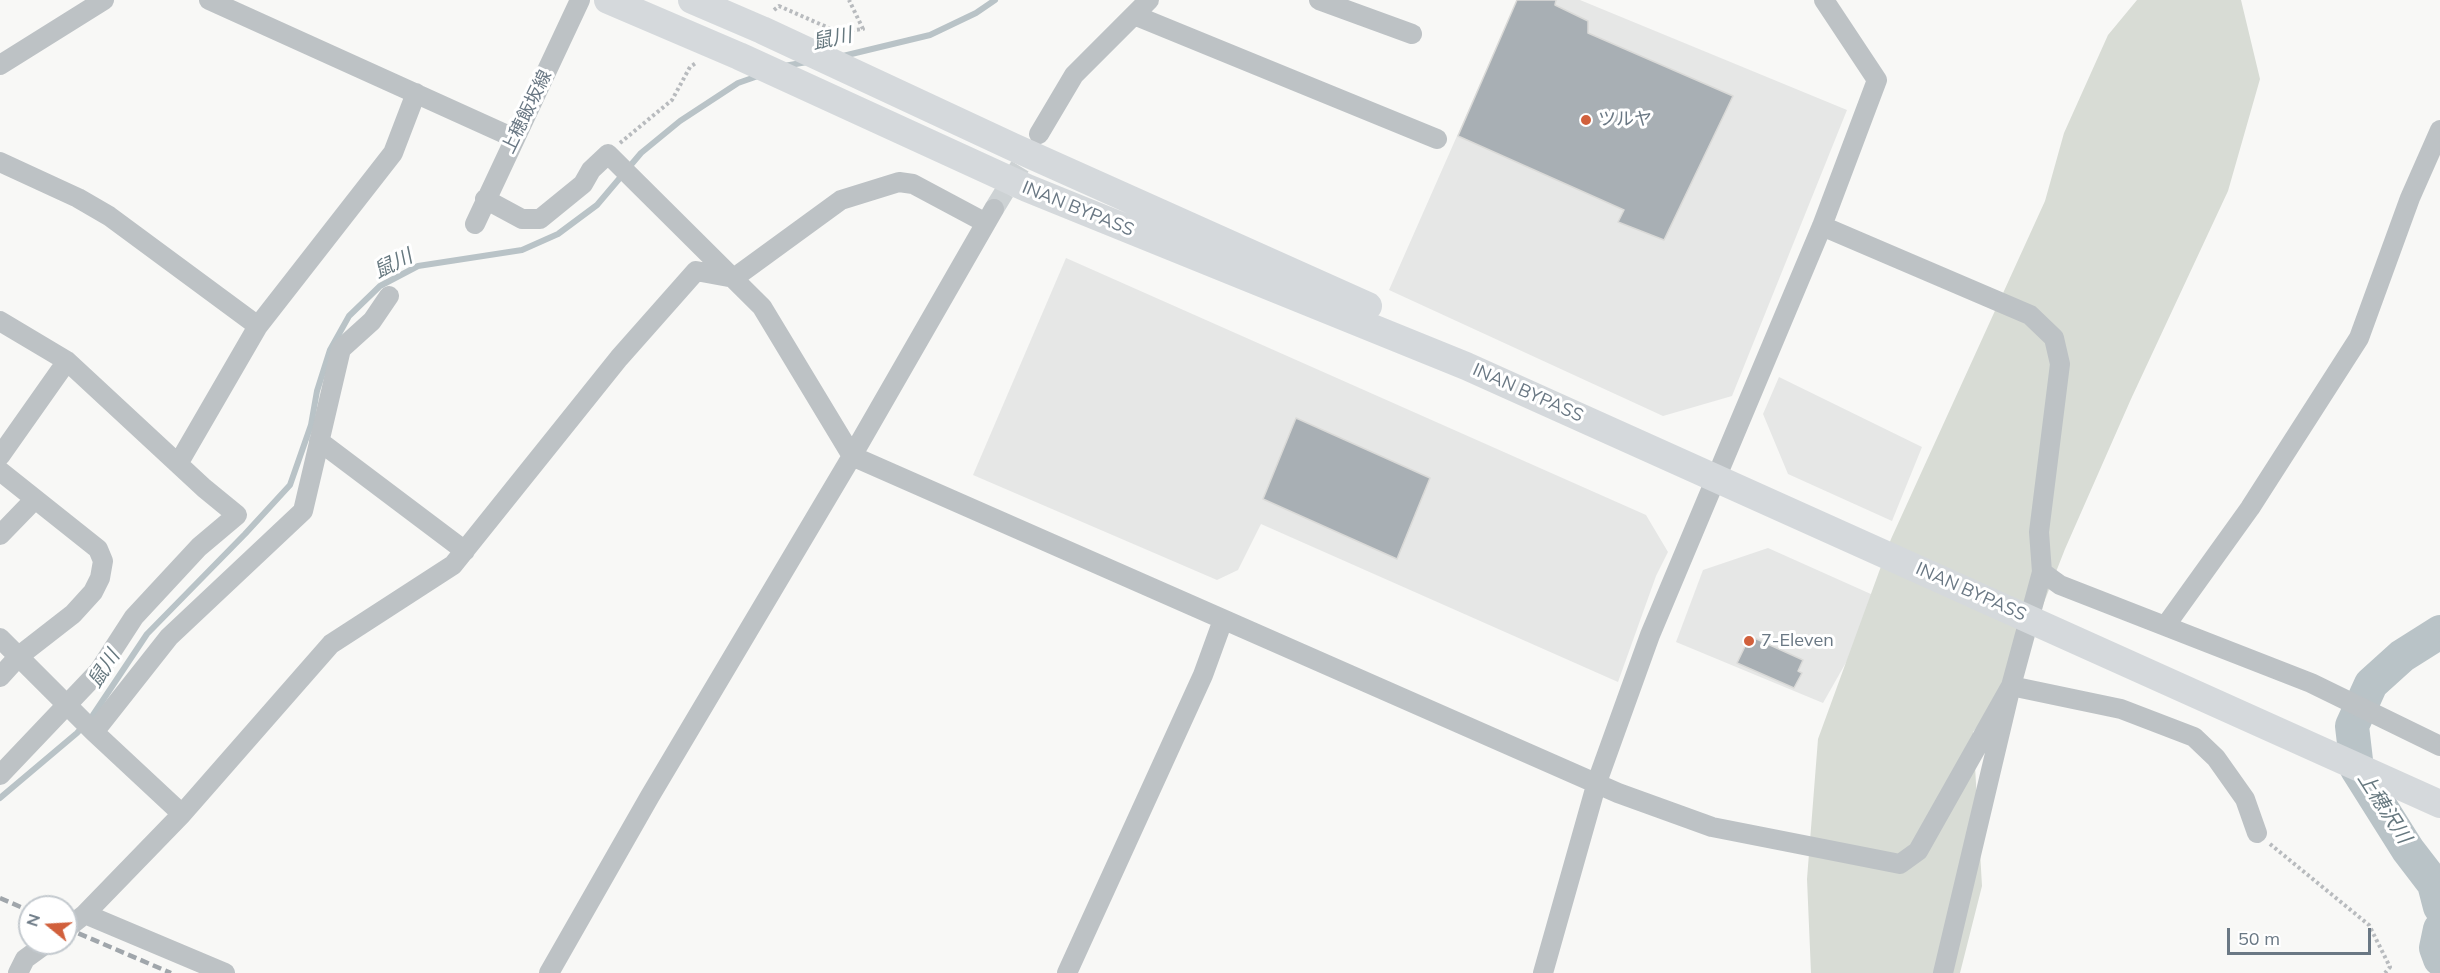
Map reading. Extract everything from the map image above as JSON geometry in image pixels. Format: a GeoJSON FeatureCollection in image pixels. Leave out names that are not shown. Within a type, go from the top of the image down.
{"type":"FeatureCollection","features":[{"type":"Feature","properties":{"kind":"highway","name":"INAN BYPASS"},"geometry":{"type":"LineString","coordinates":[[608,0],[739,56],[1027,188],[1720,470]]}},
{"type":"Feature","properties":{"kind":"highway","name":"INAN BYPASS"},"geometry":{"type":"LineString","coordinates":[[692,0],[762,30],[1951,576],[2440,804]]}},
{"type":"Feature","properties":{"kind":"highway","name":"INAN BYPASS"},"geometry":{"type":"LineString","coordinates":[[1951,576],[2440,793]]}},
{"type":"Feature","properties":{"kind":"street"},"geometry":{"type":"LineString","coordinates":[[0,65],[104,0]]}},
{"type":"Feature","properties":{"kind":"street"},"geometry":{"type":"LineString","coordinates":[[209,0],[514,138]]}},
{"type":"Feature","properties":{"kind":"street","name":"上穂飯坂線"},"geometry":{"type":"LineString","coordinates":[[475,224],[580,0]]}},
{"type":"Feature","properties":{"kind":"street"},"geometry":{"type":"LineString","coordinates":[[1040,134],[1074,75],[1149,0]]}},
{"type":"Feature","properties":{"kind":"street"},"geometry":{"type":"LineString","coordinates":[[1319,0],[1412,34]]}},
{"type":"Feature","properties":{"kind":"street"},"geometry":{"type":"LineString","coordinates":[[1543,973],[1597,782],[1650,635],[1822,226],[1877,80],[1824,0]]}},
{"type":"Feature","properties":{"kind":"street"},"geometry":{"type":"LineString","coordinates":[[1134,15],[1437,139]]}},
{"type":"Feature","properties":{"kind":"street"},"geometry":{"type":"LineString","coordinates":[[178,464],[258,326],[393,153],[416,93]]}},
{"type":"Feature","properties":{"kind":"street"},"geometry":{"type":"LineString","coordinates":[[2166,625],[2250,507],[2359,338],[2410,198],[2440,130]]}},
{"type":"Feature","properties":{"kind":"street"},"geometry":{"type":"LineString","coordinates":[[485,199],[522,219],[540,219],[582,184],[591,170],[608,154],[762,307],[852,456],[1618,793],[1712,827],[1900,864],[1918,851],[2011,686]]}},
{"type":"Feature","properties":{"kind":"street"},"geometry":{"type":"LineString","coordinates":[[0,162],[78,198],[109,216],[258,326]]}},
{"type":"Feature","properties":{"kind":"street"},"geometry":{"type":"LineString","coordinates":[[78,920],[182,814],[331,644],[453,565],[619,358],[696,271],[734,278],[841,200],[899,182],[913,184],[990,216],[852,456],[650,796],[549,973]]}},
{"type":"Feature","properties":{"kind":"street"},"geometry":{"type":"LineString","coordinates":[[1822,226],[2030,315],[2054,338],[2060,364],[2039,532],[2042,572],[2011,686],[1943,973]]}},
{"type":"Feature","properties":{"kind":"street"},"geometry":{"type":"LineString","coordinates":[[94,732],[169,637],[303,511],[341,349],[372,321],[389,296]]}},
{"type":"Feature","properties":{"kind":"street"},"geometry":{"type":"LineString","coordinates":[[0,321],[67,361],[204,488],[237,515],[199,547],[134,618],[71,709],[0,776]]}},
{"type":"Feature","properties":{"kind":"street"},"geometry":{"type":"LineString","coordinates":[[0,456],[67,361]]}},
{"type":"Feature","properties":{"kind":"street"},"geometry":{"type":"LineString","coordinates":[[319,441],[465,550]]}},
{"type":"Feature","properties":{"kind":"street"},"geometry":{"type":"LineString","coordinates":[[0,471],[98,549],[103,561],[100,578],[93,592],[73,614],[19,656],[0,677]]}},
{"type":"Feature","properties":{"kind":"street"},"geometry":{"type":"LineString","coordinates":[[0,536],[35,499]]}},
{"type":"Feature","properties":{"kind":"street"},"geometry":{"type":"LineString","coordinates":[[2042,572],[2060,585],[2311,683],[2440,746]]}},
{"type":"Feature","properties":{"kind":"street"},"geometry":{"type":"LineString","coordinates":[[1066,973],[1203,675],[1222,620]]}},
{"type":"Feature","properties":{"kind":"street"},"geometry":{"type":"LineString","coordinates":[[0,638],[94,732],[182,814]]}},
{"type":"Feature","properties":{"kind":"street"},"geometry":{"type":"LineString","coordinates":[[2011,686],[2121,709],[2194,737],[2216,758],[2245,799],[2257,833]]}},
{"type":"Feature","properties":{"kind":"street"},"geometry":{"type":"LineString","coordinates":[[86,914],[225,973]]}},
{"type":"Feature","properties":{"kind":"street"},"geometry":{"type":"LineString","coordinates":[[18,973],[25,959],[30,955]]}},
{"type":"Feature","properties":{"kind":"path"},"geometry":{"type":"LineString","coordinates":[[2257,833],[2369,925],[2390,967],[2385,973]]}},
{"type":"Feature","properties":{"kind":"shaded area"},"geometry":{"type":"Polygon","coordinates":[[[1517,0],[1580,0],[1847,110],[1732,396],[1663,416],[1389,290],[1517,0]]]}},
{"type":"Feature","properties":{"kind":"shaded area"},"geometry":{"type":"Polygon","coordinates":[[[2137,0],[2241,0],[2260,79],[2228,191],[2131,399],[2065,549],[2011,686],[1973,732],[1982,886],[1960,973],[1811,973],[1807,879],[1818,739],[1891,539],[2045,201],[2064,133],[2108,35],[2137,0]]]}},
{"type":"Feature","properties":{"kind":"shaded area"},"geometry":{"type":"Polygon","coordinates":[[[1066,258],[1646,515],[1668,552],[1656,576],[1618,682],[1261,524],[1238,570],[1217,580],[973,475],[1066,258]]]}},
{"type":"Feature","properties":{"kind":"shaded area"},"geometry":{"type":"Polygon","coordinates":[[[1779,377],[1922,447],[1892,521],[1788,474],[1763,414],[1779,377]]]}},
{"type":"Feature","properties":{"kind":"shaded area"},"geometry":{"type":"Polygon","coordinates":[[[1768,548],[1882,599],[1823,703],[1676,642],[1703,570],[1768,548]]]}},
{"type":"Feature","properties":{"kind":"building"},"geometry":{"type":"Polygon","coordinates":[[[1517,0],[1556,0],[1555,5],[1588,21],[1588,33],[1733,96],[1664,240],[1618,222],[1624,210],[1458,136],[1517,0]]]}},
{"type":"Feature","properties":{"kind":"building"},"geometry":{"type":"Polygon","coordinates":[[[1296,418],[1430,478],[1397,559],[1263,499],[1296,418]]]}},
{"type":"Feature","properties":{"kind":"building"},"geometry":{"type":"Polygon","coordinates":[[[1750,636],[1803,660],[1798,671],[1802,673],[1794,688],[1737,663],[1750,636]]]}},
{"type":"Feature","properties":{"kind":"waterway","name":"鼠川"},"geometry":{"type":"LineString","coordinates":[[843,56],[930,35],[976,13],[995,0]]}},
{"type":"Feature","properties":{"kind":"waterway","name":"鼠川"},"geometry":{"type":"LineString","coordinates":[[784,66],[807,62]]}},
{"type":"Feature","properties":{"kind":"waterway","name":"鼠川"},"geometry":{"type":"LineString","coordinates":[[0,798],[77,733],[93,715],[147,634],[290,485],[311,425],[317,391],[330,350],[349,316],[380,286],[418,266],[522,250],[558,234],[597,205],[641,153],[680,121],[738,83],[758,76]]}},
{"type":"Feature","properties":{"kind":"waterway","name":"上穂沢川"},"geometry":{"type":"LineString","coordinates":[[2440,632],[2402,656],[2371,684],[2352,726],[2357,769],[2408,850],[2434,884],[2440,907]]}},
{"type":"Feature","properties":{"kind":"waterway","name":"上穂沢川"},"geometry":{"type":"LineString","coordinates":[[2440,929],[2436,948],[2440,959]]}},
{"type":"Feature","properties":{"kind":"tunnel"},"geometry":{"type":"LineString","coordinates":[[994,209],[1033,145]]}},
{"type":"Feature","properties":{"kind":"railway"},"geometry":{"type":"LineString","coordinates":[[0,898],[18,906]]}},
{"type":"Feature","properties":{"kind":"railway"},"geometry":{"type":"LineString","coordinates":[[78,933],[171,973]]}},
{"type":"Feature","properties":{"kind":"place","name":"ツルヤ"},"geometry":{"type":"Point","coordinates":[1586,120]}},
{"type":"Feature","properties":{"kind":"place","name":"7-Eleven"},"geometry":{"type":"Point","coordinates":[1749,641]}}]}
